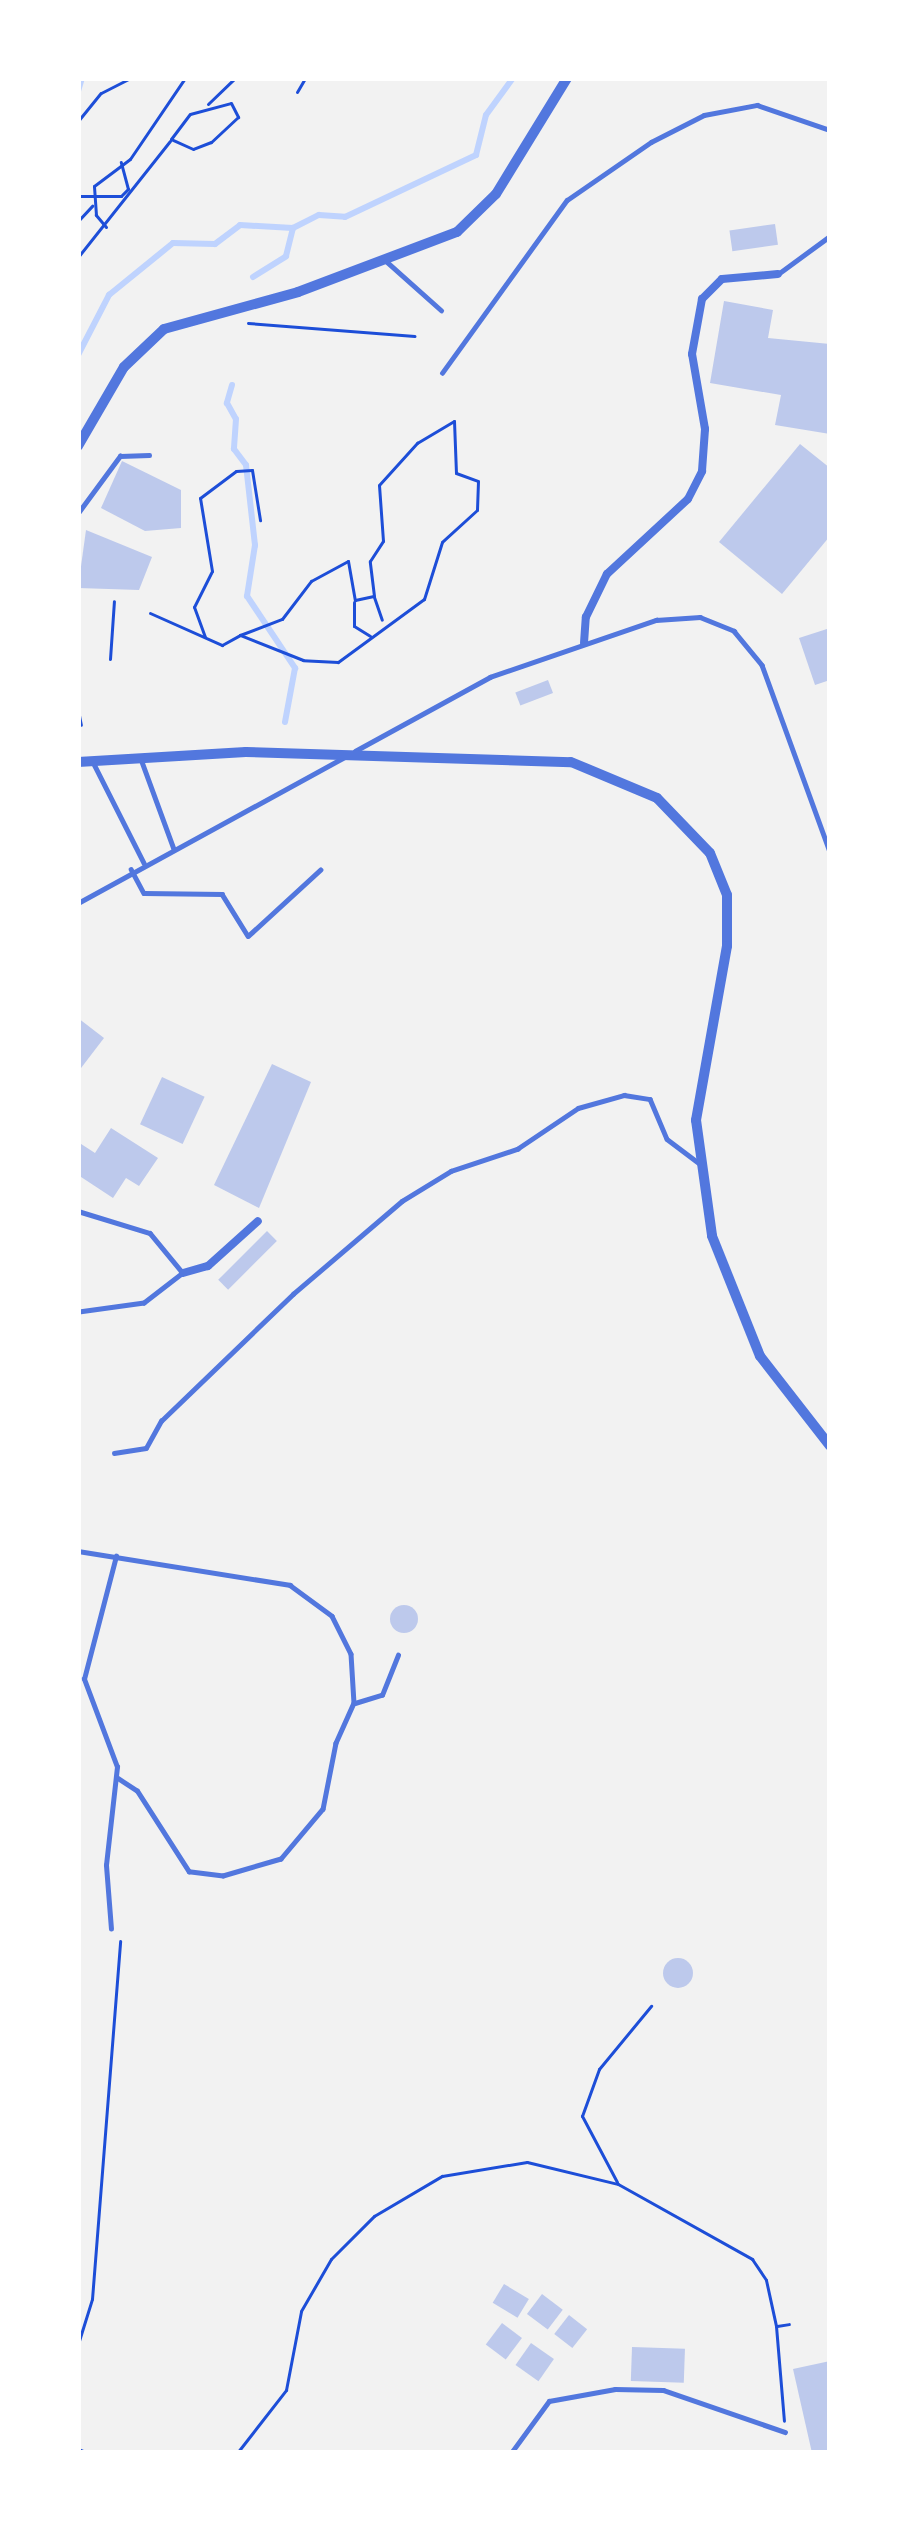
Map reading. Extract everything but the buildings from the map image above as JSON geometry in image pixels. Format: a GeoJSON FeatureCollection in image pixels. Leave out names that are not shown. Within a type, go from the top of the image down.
{"type":"FeatureCollection","features":[{"type":"Feature","properties":{"kind":"street"},"geometry":{"type":"LineString","coordinates":[[78,446],[124,367],[164,329],[432,246],[487,206],[567,78]]}},
{"type":"Feature","properties":{"kind":"street"},"geometry":{"type":"LineString","coordinates":[[584,643],[586,617],[608,574],[688,499],[702,471],[705,429],[692,353],[702,299],[722,279],[778,274]]}},
{"type":"Feature","properties":{"kind":"street"},"geometry":{"type":"LineString","coordinates":[[78,763],[140,755],[246,752],[571,762],[634,782],[694,834],[722,873],[727,946],[701,1059],[699,1162],[735,1308],[786,1396],[830,1446]]}},
{"type":"Feature","properties":{"kind":"street"},"geometry":{"type":"LineString","coordinates":[[183,1273],[208,1266],[258,1221]]}},
{"type":"Feature","properties":{"kind":"lane"},"geometry":{"type":"LineString","coordinates":[[442,373],[567,200],[651,142],[704,115],[757,105],[830,130]]}},
{"type":"Feature","properties":{"kind":"lane"},"geometry":{"type":"LineString","coordinates":[[778,274],[830,236]]}},
{"type":"Feature","properties":{"kind":"lane"},"geometry":{"type":"LineString","coordinates":[[386,261],[441,310]]}},
{"type":"Feature","properties":{"kind":"lane"},"geometry":{"type":"LineString","coordinates":[[78,513],[120,456],[148,455]]}},
{"type":"Feature","properties":{"kind":"lane"},"geometry":{"type":"LineString","coordinates":[[78,903],[131,869],[254,813],[490,677],[679,616],[734,631],[776,693],[830,852]]}},
{"type":"Feature","properties":{"kind":"lane"},"geometry":{"type":"LineString","coordinates":[[140,755],[174,849]]}},
{"type":"Feature","properties":{"kind":"lane"},"geometry":{"type":"LineString","coordinates":[[93,762],[144,863]]}},
{"type":"Feature","properties":{"kind":"lane"},"geometry":{"type":"LineString","coordinates":[[131,869],[144,893],[222,894],[248,936],[320,870]]}},
{"type":"Feature","properties":{"kind":"lane"},"geometry":{"type":"LineString","coordinates":[[114,1453],[146,1448],[161,1421],[293,1294],[402,1201],[451,1171],[517,1149],[578,1108],[624,1095],[650,1099],[668,1139],[699,1162]]}},
{"type":"Feature","properties":{"kind":"lane"},"geometry":{"type":"LineString","coordinates":[[78,1211],[150,1233],[183,1273],[144,1303],[78,1312]]}},
{"type":"Feature","properties":{"kind":"lane"},"geometry":{"type":"LineString","coordinates":[[78,1551],[312,1596],[344,1633],[354,1702],[336,1744],[323,1809],[300,1843],[281,1859],[223,1876],[189,1872],[178,1862],[137,1791],[117,1778]]}},
{"type":"Feature","properties":{"kind":"lane"},"geometry":{"type":"LineString","coordinates":[[112,1928],[106,1865],[117,1778],[84,1689],[116,1556]]}},
{"type":"Feature","properties":{"kind":"lane"},"geometry":{"type":"LineString","coordinates":[[354,1702],[382,1695],[398,1655]]}},
{"type":"Feature","properties":{"kind":"lane"},"geometry":{"type":"LineString","coordinates":[[511,2453],[549,2401],[615,2389],[664,2390],[785,2432]]}},
{"type":"Feature","properties":{"kind":"path"},"geometry":{"type":"LineString","coordinates":[[78,121],[100,93],[130,78]]}},
{"type":"Feature","properties":{"kind":"path"},"geometry":{"type":"LineString","coordinates":[[106,227],[92,195],[184,78]]}},
{"type":"Feature","properties":{"kind":"path"},"geometry":{"type":"LineString","coordinates":[[79,253],[106,227],[171,139],[236,78]]}},
{"type":"Feature","properties":{"kind":"path"},"geometry":{"type":"LineString","coordinates":[[297,92],[305,78]]}},
{"type":"Feature","properties":{"kind":"path"},"geometry":{"type":"LineString","coordinates":[[171,139],[193,149],[238,117],[231,103],[207,106]]}},
{"type":"Feature","properties":{"kind":"path"},"geometry":{"type":"LineString","coordinates":[[78,196],[106,200],[128,189],[121,162]]}},
{"type":"Feature","properties":{"kind":"path"},"geometry":{"type":"LineString","coordinates":[[78,221],[93,205]]}},
{"type":"Feature","properties":{"kind":"path"},"geometry":{"type":"LineString","coordinates":[[247,323],[414,336]]}},
{"type":"Feature","properties":{"kind":"path"},"geometry":{"type":"LineString","coordinates":[[241,634],[303,660],[338,662],[385,622],[424,599],[442,542],[477,510],[478,481],[456,473],[454,422],[417,443],[379,485],[383,541],[370,562],[374,596],[385,622]]}},
{"type":"Feature","properties":{"kind":"path"},"geometry":{"type":"LineString","coordinates":[[206,637],[194,607],[212,571],[200,498],[236,471],[252,470],[260,520]]}},
{"type":"Feature","properties":{"kind":"path"},"geometry":{"type":"LineString","coordinates":[[150,613],[222,645],[282,619],[310,581],[348,561],[355,600],[353,626],[370,636]]}},
{"type":"Feature","properties":{"kind":"path"},"geometry":{"type":"LineString","coordinates":[[355,600],[374,596]]}},
{"type":"Feature","properties":{"kind":"path"},"geometry":{"type":"LineString","coordinates":[[110,659],[114,601]]}},
{"type":"Feature","properties":{"kind":"path"},"geometry":{"type":"LineString","coordinates":[[78,710],[81,725]]}},
{"type":"Feature","properties":{"kind":"path"},"geometry":{"type":"LineString","coordinates":[[78,2344],[92,2299],[120,1940]]}},
{"type":"Feature","properties":{"kind":"path"},"geometry":{"type":"LineString","coordinates":[[618,2184],[582,2116],[599,2069],[651,2006]]}},
{"type":"Feature","properties":{"kind":"path"},"geometry":{"type":"LineString","coordinates":[[236,2453],[286,2390],[301,2311],[331,2258],[374,2216],[442,2176],[527,2162],[618,2184],[752,2259],[766,2280],[776,2326],[785,2432]]}},
{"type":"Feature","properties":{"kind":"path"},"geometry":{"type":"LineString","coordinates":[[776,2326],[789,2324]]}},
{"type":"Feature","properties":{"kind":"path"},"geometry":{"type":"LineString","coordinates":[[78,2449],[88,2453]]}},
{"type":"Feature","properties":{"kind":"waterway"},"geometry":{"type":"LineString","coordinates":[[78,91],[82,78]]}},
{"type":"Feature","properties":{"kind":"waterway"},"geometry":{"type":"LineString","coordinates":[[78,355],[109,295],[173,243],[215,244],[240,225],[293,228],[319,215],[345,217],[476,155],[486,115],[513,78]]}},
{"type":"Feature","properties":{"kind":"waterway"},"geometry":{"type":"LineString","coordinates":[[253,277],[286,256],[293,228]]}},
{"type":"Feature","properties":{"kind":"waterway"},"geometry":{"type":"LineString","coordinates":[[232,385],[227,403],[236,419],[234,449],[246,465],[255,545],[247,596],[295,668],[285,722]]}}]}
